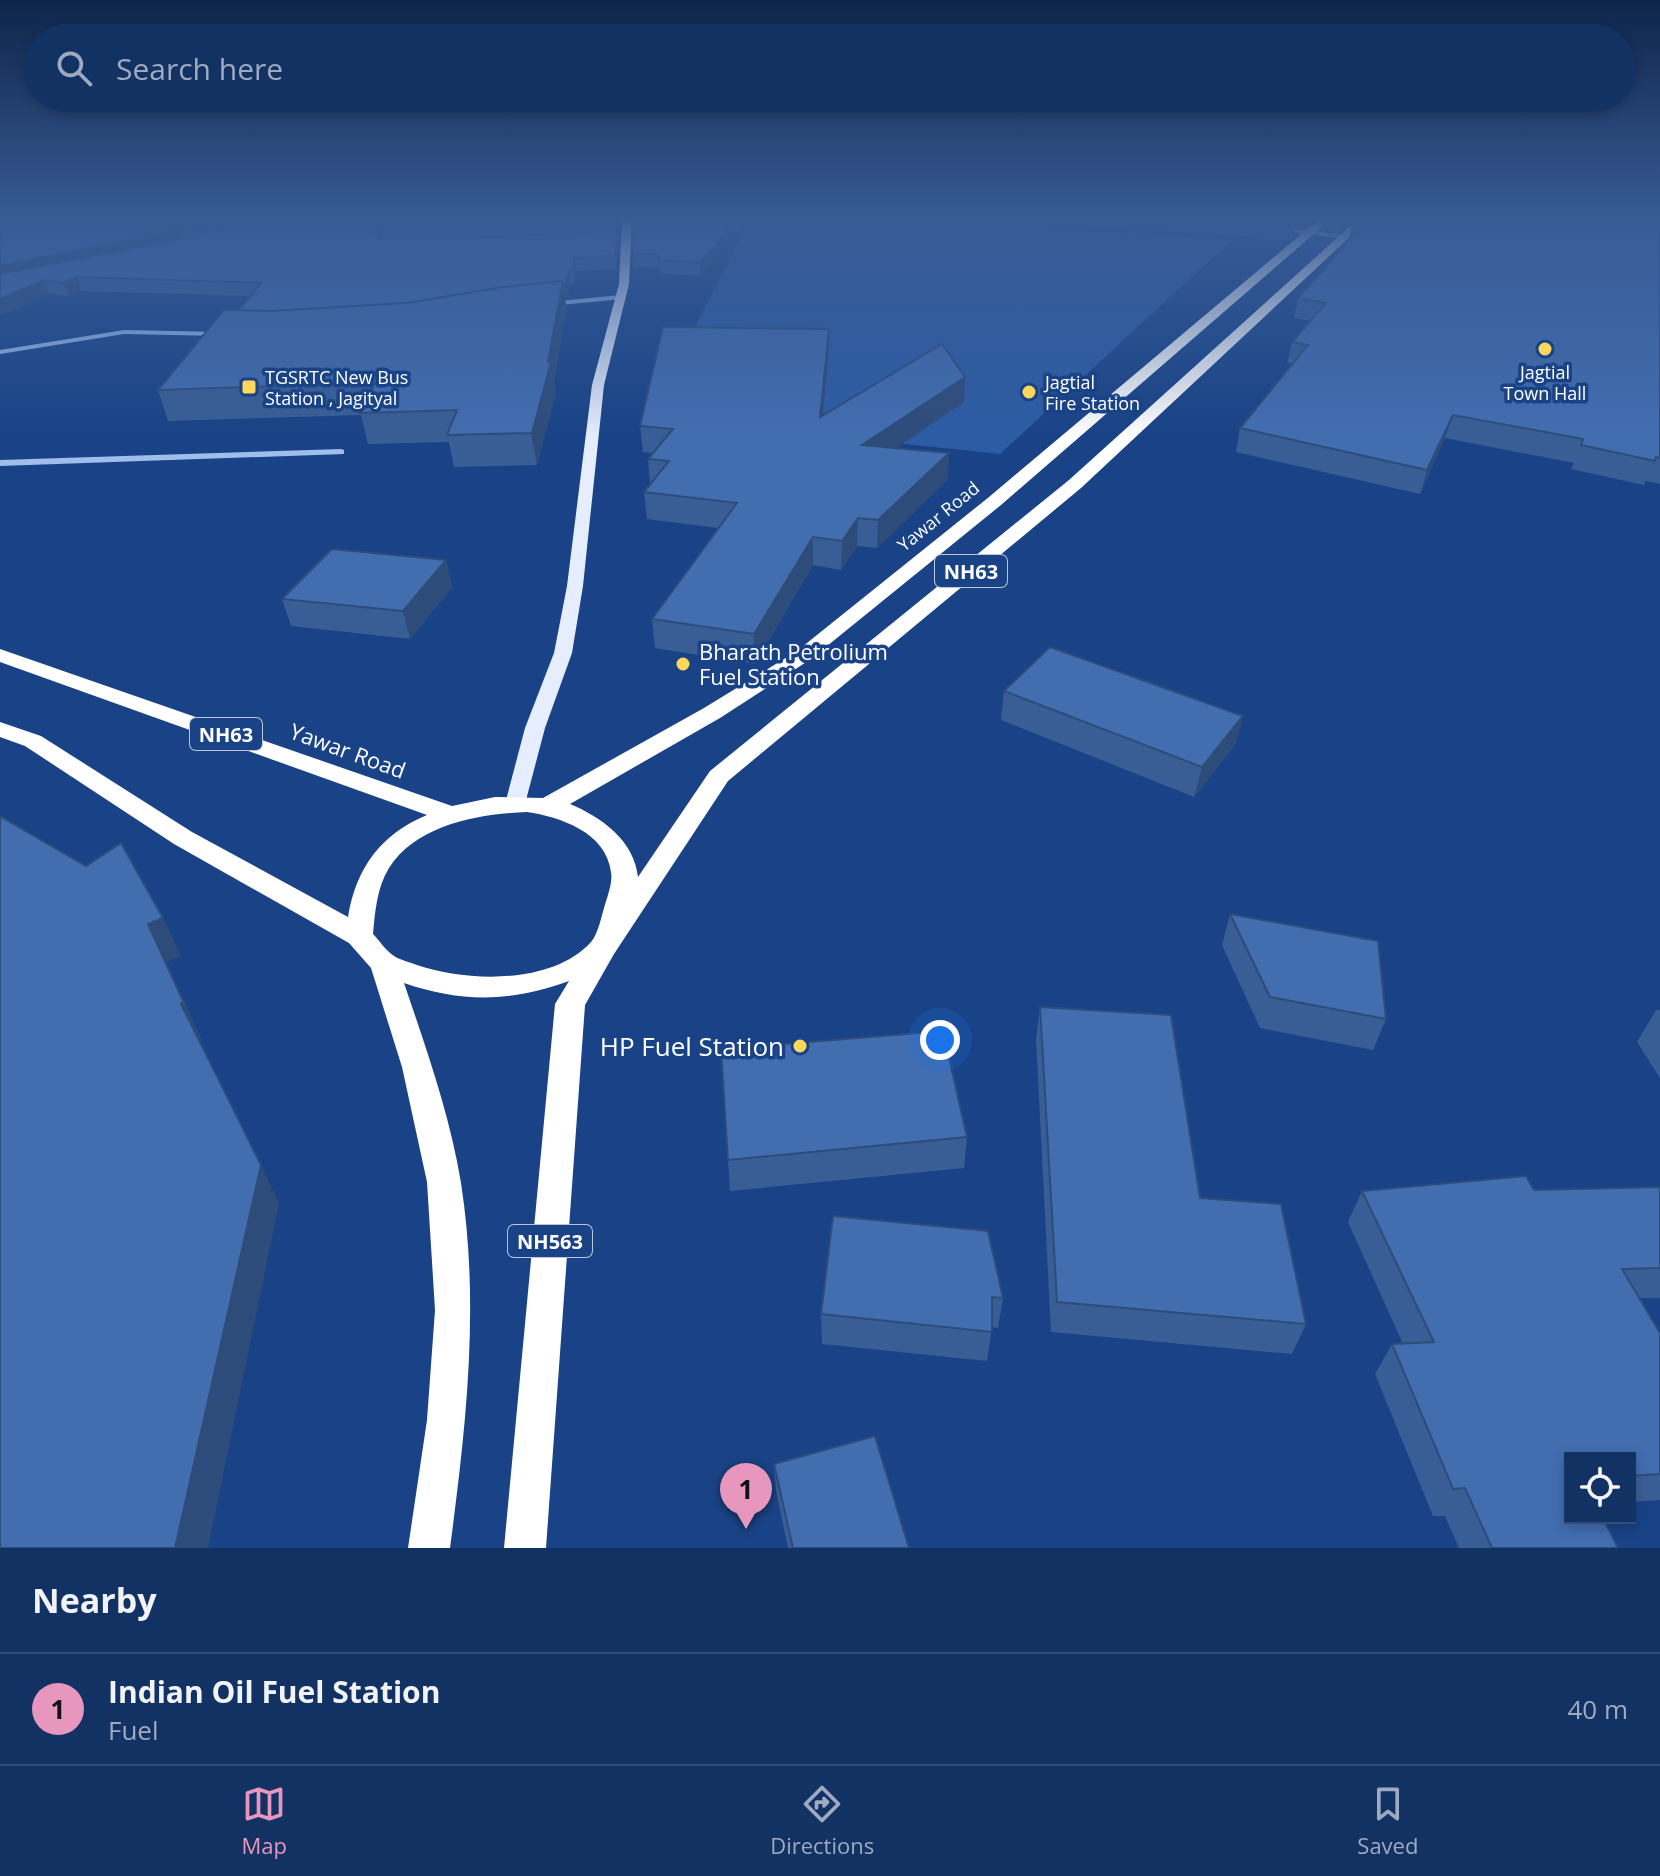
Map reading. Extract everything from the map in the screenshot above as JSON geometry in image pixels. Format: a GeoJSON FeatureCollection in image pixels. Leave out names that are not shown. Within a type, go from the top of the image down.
{"type":"FeatureCollection","features":[{"type":"Feature","properties":{"kind":"highway","name":"Yawar Road"},"geometry":{"type":"LineString","coordinates":[[550,805],[712,713],[804,655],[995,501],[1239,292]]}},
{"type":"Feature","properties":{"kind":"highway","name":"NH63"},"geometry":{"type":"LineString","coordinates":[[384,964],[437,983],[481,989],[530,984],[577,967],[607,944],[719,776],[1075,484],[1285,292]]}},
{"type":"Feature","properties":{"kind":"highway","name":"Yawar Road"},"geometry":{"type":"LineString","coordinates":[[0,655],[451,815]]}},
{"type":"Feature","properties":{"kind":"highway"},"geometry":{"type":"LineString","coordinates":[[0,729],[33,741],[183,838],[359,936],[384,964],[417,1067],[444,1182],[453,1310],[447,1420],[429,1548]]}},
{"type":"Feature","properties":{"kind":"highway","name":"NH563"},"geometry":{"type":"LineString","coordinates":[[359,936],[365,894],[382,858],[412,831],[451,815],[515,804],[550,805],[595,823],[617,852],[625,876],[607,944],[570,1004],[525,1548]]}},
{"type":"Feature","properties":{"kind":"main road"},"geometry":{"type":"LineString","coordinates":[[515,804],[535,728],[563,653],[575,586],[598,385],[620,292]]}},
{"type":"Feature","properties":{"kind":"street"},"geometry":{"type":"LineString","coordinates":[[536,306],[620,297]]}},
{"type":"Feature","properties":{"kind":"street"},"geometry":{"type":"LineString","coordinates":[[0,352],[124,332],[233,334]]}},
{"type":"Feature","properties":{"kind":"street"},"geometry":{"type":"LineString","coordinates":[[0,463],[341,452]]}},
{"type":"Feature","properties":{"kind":"shaded area"},"geometry":{"type":"Polygon","coordinates":[[[713,292],[1175,292],[1000,454],[650,417],[713,292]]]}},
{"type":"Feature","properties":{"kind":"building"},"geometry":{"type":"Polygon","coordinates":[[[0,292],[16,292],[0,299],[0,292]]]}},
{"type":"Feature","properties":{"kind":"building"},"geometry":{"type":"Polygon","coordinates":[[[253,292],[473,292],[408,303],[239,310],[253,292]]]}},
{"type":"Feature","properties":{"kind":"building"},"geometry":{"type":"Polygon","coordinates":[[[473,292],[561,292],[548,362],[551,362],[532,433],[447,435],[457,410],[360,413],[375,383],[158,390],[224,310],[272,311],[408,303],[473,292]]]}},
{"type":"Feature","properties":{"kind":"building"},"geometry":{"type":"Polygon","coordinates":[[[1303,292],[1660,292],[1660,458],[1656,457],[1655,461],[1581,445],[1583,439],[1453,415],[1427,470],[1240,428],[1308,345],[1292,342],[1326,303],[1298,298],[1303,292]]]}},
{"type":"Feature","properties":{"kind":"building"},"geometry":{"type":"Polygon","coordinates":[[[663,327],[829,329],[820,417],[942,344],[965,377],[862,445],[949,453],[878,520],[858,518],[842,541],[813,537],[754,634],[652,619],[737,503],[644,492],[669,461],[648,459],[673,429],[640,426],[663,327]]]}},
{"type":"Feature","properties":{"kind":"building"},"geometry":{"type":"Polygon","coordinates":[[[332,549],[446,560],[403,611],[282,599],[332,549]]]}},
{"type":"Feature","properties":{"kind":"building"},"geometry":{"type":"Polygon","coordinates":[[[1050,647],[1243,716],[1202,767],[1004,691],[1050,647]]]}},
{"type":"Feature","properties":{"kind":"building"},"geometry":{"type":"Polygon","coordinates":[[[0,816],[86,866],[121,843],[163,918],[148,924],[184,1003],[181,1004],[261,1165],[175,1548],[0,1548],[0,816]]]}},
{"type":"Feature","properties":{"kind":"building"},"geometry":{"type":"Polygon","coordinates":[[[1230,914],[1378,941],[1386,1019],[1270,997],[1230,914]]]}},
{"type":"Feature","properties":{"kind":"building"},"geometry":{"type":"Polygon","coordinates":[[[1040,1007],[1171,1015],[1200,1198],[1281,1204],[1306,1324],[1057,1302],[1040,1007]]]}},
{"type":"Feature","properties":{"kind":"building"},"geometry":{"type":"Polygon","coordinates":[[[943,1031],[967,1137],[728,1160],[721,1049],[943,1031]]]}},
{"type":"Feature","properties":{"kind":"building"},"geometry":{"type":"Polygon","coordinates":[[[1526,1176],[1534,1190],[1660,1187],[1660,1268],[1622,1269],[1660,1333],[1660,1474],[1636,1476],[1636,1452],[1564,1452],[1564,1524],[1606,1524],[1618,1548],[1492,1548],[1465,1488],[1453,1489],[1392,1344],[1434,1342],[1362,1191],[1526,1176]]]}},
{"type":"Feature","properties":{"kind":"building"},"geometry":{"type":"Polygon","coordinates":[[[833,1216],[988,1231],[1003,1298],[992,1297],[992,1332],[821,1314],[833,1216]]]}},
{"type":"Feature","properties":{"kind":"building"},"geometry":{"type":"Polygon","coordinates":[[[875,1436],[909,1548],[793,1548],[774,1464],[875,1436]]]}},
{"type":"Feature","properties":{"kind":"place","name":"Jagtial Town Hall"},"geometry":{"type":"Point","coordinates":[1545,349]}},
{"type":"Feature","properties":{"kind":"place","name":"TGSRTC New Bus Station , Jagityal"},"geometry":{"type":"Point","coordinates":[249,387]}},
{"type":"Feature","properties":{"kind":"place","name":"Jagtial Fire Station"},"geometry":{"type":"Point","coordinates":[1029,392]}},
{"type":"Feature","properties":{"kind":"place","name":"Bharath Petrolium Fuel Station"},"geometry":{"type":"Point","coordinates":[683,664]}},
{"type":"Feature","properties":{"kind":"place","name":"HP Fuel Station"},"geometry":{"type":"Point","coordinates":[800,1046]}},
{"type":"Feature","properties":{"kind":"place","name":"Indian Oil Fuel Station"},"geometry":{"type":"Point","coordinates":[746,1529]}}]}
